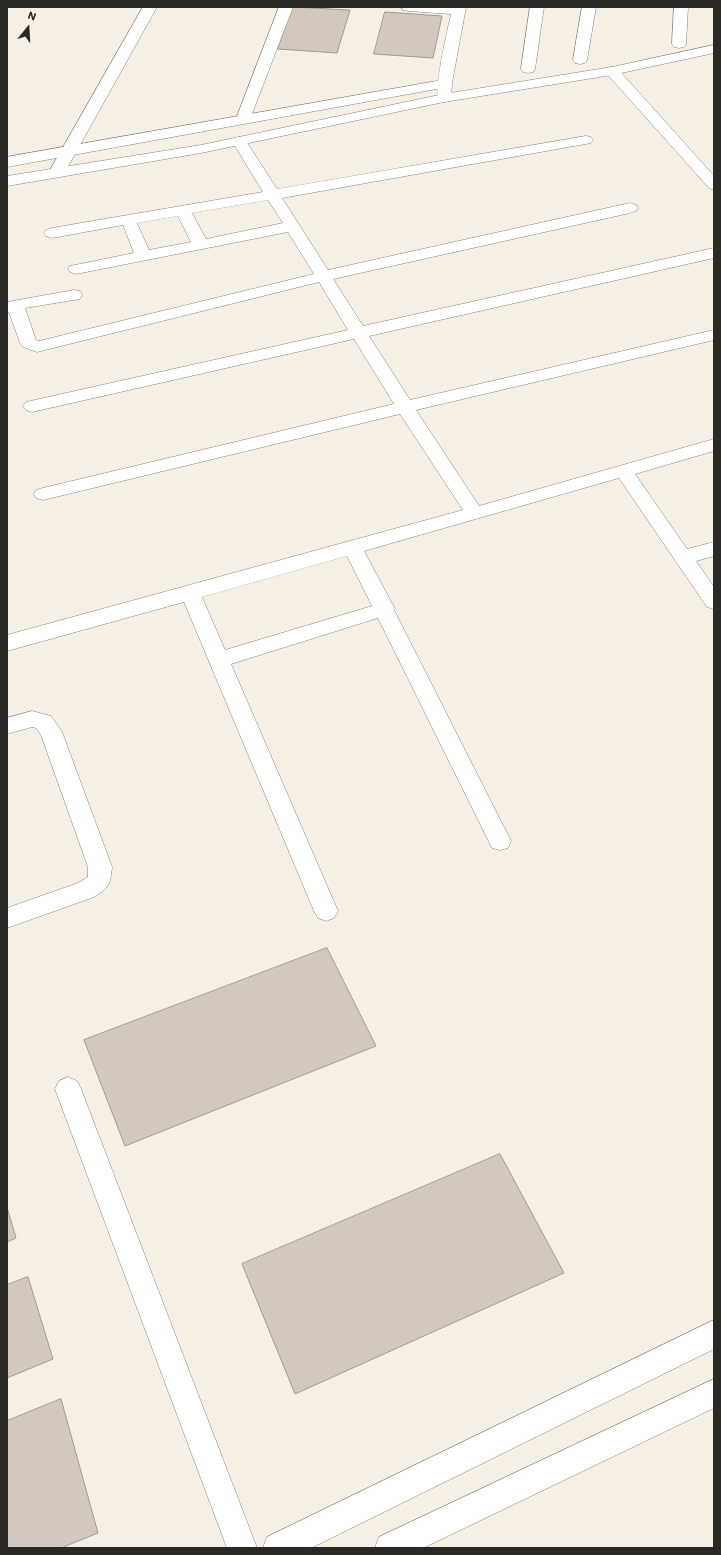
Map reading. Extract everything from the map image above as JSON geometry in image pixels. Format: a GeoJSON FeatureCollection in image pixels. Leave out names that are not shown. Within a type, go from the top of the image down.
{"type":"FeatureCollection","features":[{"type":"Feature","properties":{"kind":"street"},"geometry":{"type":"LineString","coordinates":[[57,172],[150,7]]}},
{"type":"Feature","properties":{"kind":"street"},"geometry":{"type":"LineString","coordinates":[[243,119],[286,7]]}},
{"type":"Feature","properties":{"kind":"street"},"geometry":{"type":"LineString","coordinates":[[408,7],[459,9],[445,83],[444,98]]}},
{"type":"Feature","properties":{"kind":"street"},"geometry":{"type":"LineString","coordinates":[[528,69],[537,7]]}},
{"type":"Feature","properties":{"kind":"street"},"geometry":{"type":"LineString","coordinates":[[580,60],[589,7]]}},
{"type":"Feature","properties":{"kind":"street"},"geometry":{"type":"LineString","coordinates":[[679,44],[681,7]]}},
{"type":"Feature","properties":{"kind":"street"},"geometry":{"type":"LineString","coordinates":[[641,50],[714,37]]}},
{"type":"Feature","properties":{"kind":"street"},"geometry":{"type":"LineString","coordinates":[[7,181],[201,149],[444,98],[612,71],[714,49]]}},
{"type":"Feature","properties":{"kind":"street"},"geometry":{"type":"LineString","coordinates":[[565,63],[596,58]]}},
{"type":"Feature","properties":{"kind":"street"},"geometry":{"type":"LineString","coordinates":[[513,72],[543,66]]}},
{"type":"Feature","properties":{"kind":"street"},"geometry":{"type":"LineString","coordinates":[[612,71],[714,185]]}},
{"type":"Feature","properties":{"kind":"street"},"geometry":{"type":"LineString","coordinates":[[7,162],[460,81]]}},
{"type":"Feature","properties":{"kind":"street"},"geometry":{"type":"LineString","coordinates":[[52,233],[586,140]]}},
{"type":"Feature","properties":{"kind":"street"},"geometry":{"type":"LineString","coordinates":[[239,141],[274,194],[358,332],[474,514]]}},
{"type":"Feature","properties":{"kind":"street"},"geometry":{"type":"LineString","coordinates":[[74,295],[11,306],[29,343],[37,347],[324,276],[630,208]]}},
{"type":"Feature","properties":{"kind":"street"},"geometry":{"type":"LineString","coordinates":[[183,210],[201,245]]}},
{"type":"Feature","properties":{"kind":"street"},"geometry":{"type":"LineString","coordinates":[[128,220],[143,255]]}},
{"type":"Feature","properties":{"kind":"street"},"geometry":{"type":"LineString","coordinates":[[76,269],[293,226]]}},
{"type":"Feature","properties":{"kind":"street"},"geometry":{"type":"LineString","coordinates":[[32,406],[714,253]]}},
{"type":"Feature","properties":{"kind":"street"},"geometry":{"type":"LineString","coordinates":[[42,494],[714,335]]}},
{"type":"Feature","properties":{"kind":"street"},"geometry":{"type":"LineString","coordinates":[[7,643],[353,548],[714,445]]}},
{"type":"Feature","properties":{"kind":"street"},"geometry":{"type":"LineString","coordinates":[[623,471],[714,602]]}},
{"type":"Feature","properties":{"kind":"street"},"geometry":{"type":"LineString","coordinates":[[353,548],[385,609],[500,841]]}},
{"type":"Feature","properties":{"kind":"street"},"geometry":{"type":"LineString","coordinates":[[683,557],[714,549]]}},
{"type":"Feature","properties":{"kind":"street"},"geometry":{"type":"LineString","coordinates":[[190,593],[326,911]]}},
{"type":"Feature","properties":{"kind":"street"},"geometry":{"type":"LineString","coordinates":[[218,660],[385,609]]}},
{"type":"Feature","properties":{"kind":"street"},"geometry":{"type":"LineString","coordinates":[[7,726],[32,719],[43,722],[51,732],[100,867],[99,882],[86,890],[7,918]]}},
{"type":"Feature","properties":{"kind":"street"},"geometry":{"type":"LineString","coordinates":[[68,1089],[242,1548]]}},
{"type":"Feature","properties":{"kind":"street"},"geometry":{"type":"LineString","coordinates":[[278,1548],[714,1334]]}},
{"type":"Feature","properties":{"kind":"street"},"geometry":{"type":"LineString","coordinates":[[390,1548],[714,1393]]}},
{"type":"Feature","properties":{"kind":"building"},"geometry":{"type":"Polygon","coordinates":[[[292,7],[350,10],[337,53],[278,49],[292,7]]]}},
{"type":"Feature","properties":{"kind":"building"},"geometry":{"type":"Polygon","coordinates":[[[385,12],[442,16],[433,58],[374,54],[385,12]]]}},
{"type":"Feature","properties":{"kind":"building"},"geometry":{"type":"Polygon","coordinates":[[[327,948],[376,1046],[125,1146],[84,1040],[327,948]]]}},
{"type":"Feature","properties":{"kind":"building"},"geometry":{"type":"Polygon","coordinates":[[[500,1154],[564,1273],[295,1394],[242,1264],[500,1154]]]}},
{"type":"Feature","properties":{"kind":"building"},"geometry":{"type":"Polygon","coordinates":[[[7,1207],[16,1238],[7,1242],[7,1207]]]}},
{"type":"Feature","properties":{"kind":"building"},"geometry":{"type":"Polygon","coordinates":[[[28,1277],[53,1359],[7,1378],[7,1285],[28,1277]]]}},
{"type":"Feature","properties":{"kind":"building"},"geometry":{"type":"Polygon","coordinates":[[[61,1399],[98,1533],[61,1548],[7,1548],[7,1421],[61,1399]]]}}]}
